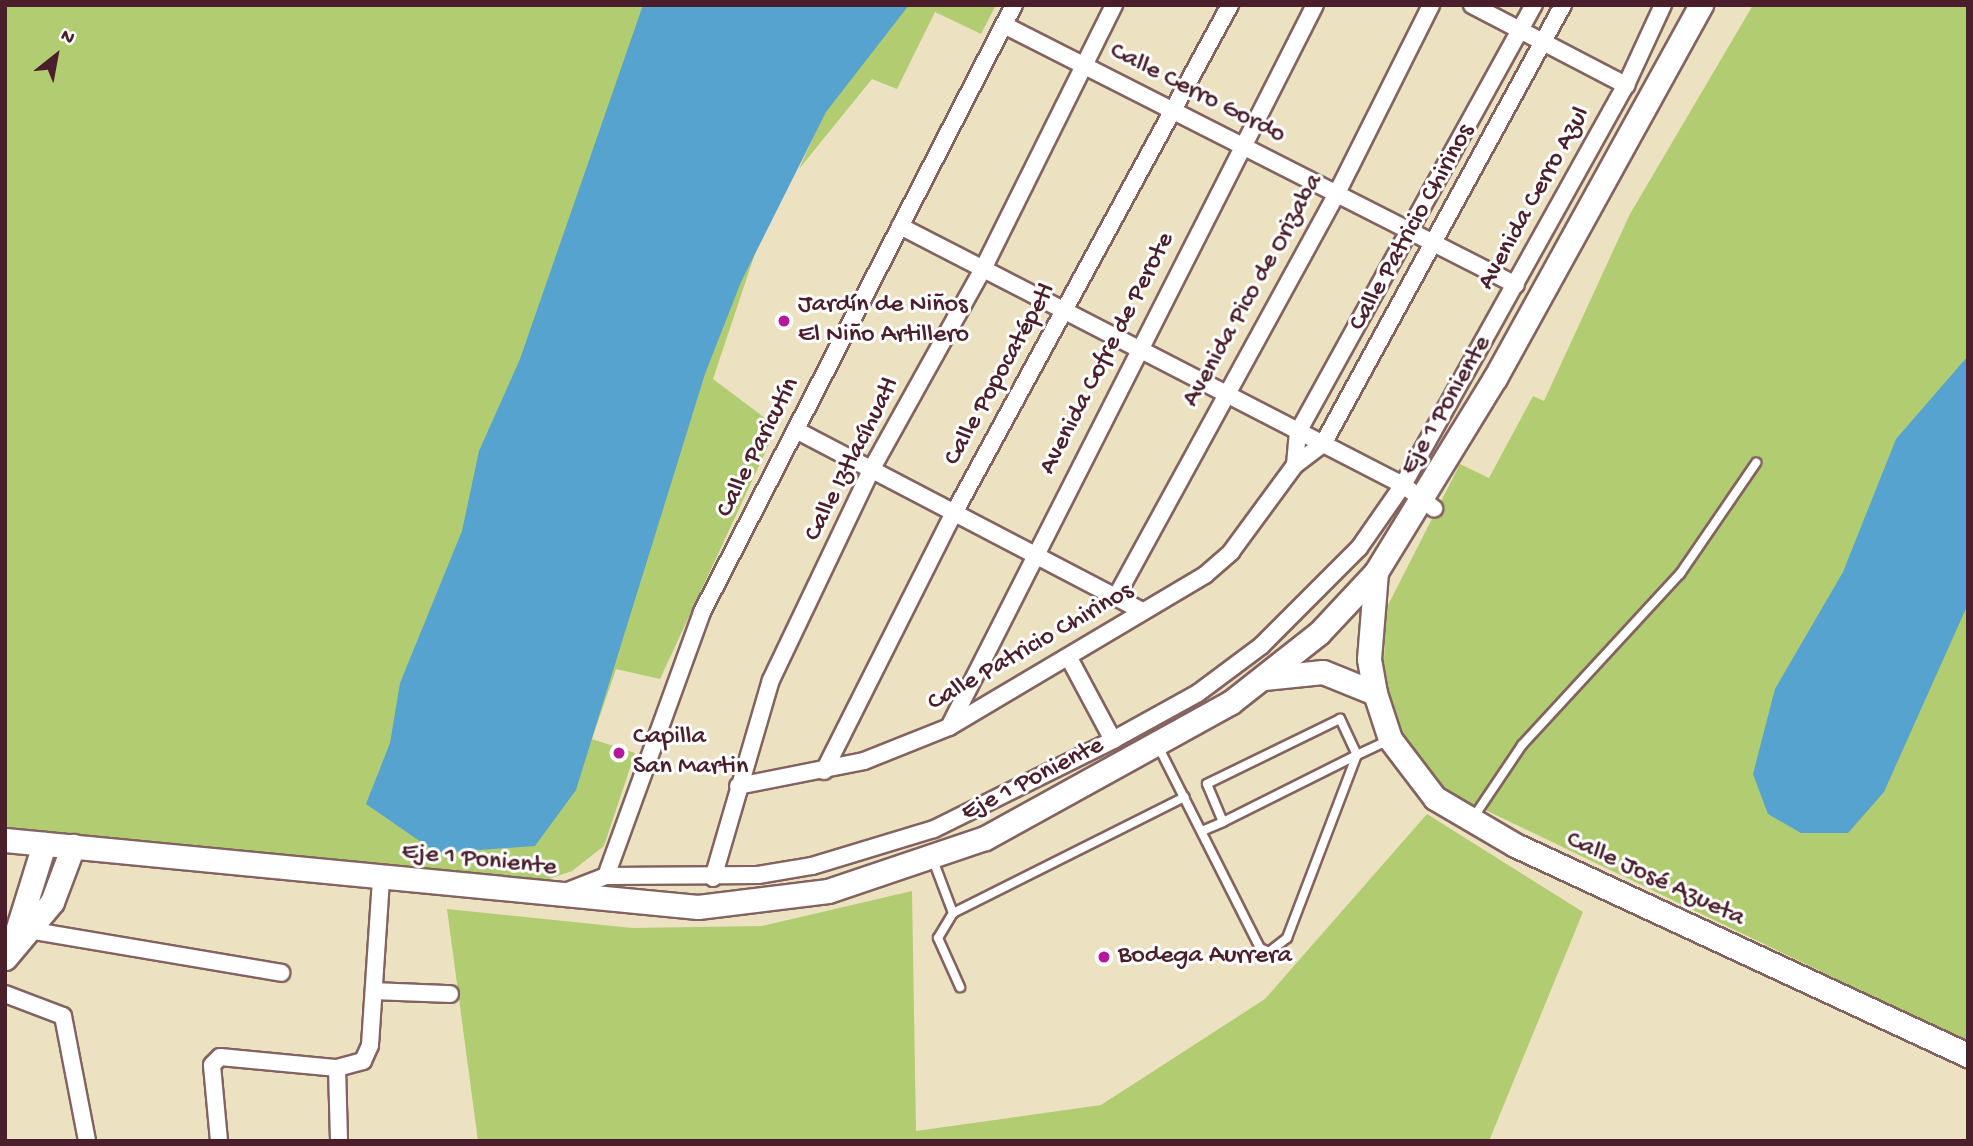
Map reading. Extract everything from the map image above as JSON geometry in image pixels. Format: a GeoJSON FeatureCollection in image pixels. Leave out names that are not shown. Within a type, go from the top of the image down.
{"type":"FeatureCollection","features":[{"type":"Feature","properties":{"kind":"main road","name":"Eje 1 Poniente"},"geometry":{"type":"LineString","coordinates":[[5,840],[555,897],[698,907],[785,899],[933,860],[1158,746],[1264,678],[1319,633],[1376,572],[1429,505],[1701,5]]}},
{"type":"Feature","properties":{"kind":"main road","name":"Calle José Azueta"},"geometry":{"type":"LineString","coordinates":[[1376,572],[1369,659],[1375,693],[1390,739],[1436,798],[1471,823],[1968,1055]]}},
{"type":"Feature","properties":{"kind":"main road"},"geometry":{"type":"LineString","coordinates":[[1264,678],[1323,672],[1375,693]]}},
{"type":"Feature","properties":{"kind":"main road"},"geometry":{"type":"LineString","coordinates":[[15,941],[44,844]]}},
{"type":"Feature","properties":{"kind":"main road"},"geometry":{"type":"LineString","coordinates":[[15,941],[52,902],[73,846]]}},
{"type":"Feature","properties":{"kind":"street","name":"Calle Paricutín"},"geometry":{"type":"LineString","coordinates":[[606,876],[689,642],[1014,5]]}},
{"type":"Feature","properties":{"kind":"street","name":"Calle Iztlacíhuatl"},"geometry":{"type":"LineString","coordinates":[[713,878],[771,680],[871,470],[983,269],[1114,5]]}},
{"type":"Feature","properties":{"kind":"street","name":"Calle Popocatépetl"},"geometry":{"type":"LineString","coordinates":[[824,771],[954,513],[1230,5]]}},
{"type":"Feature","properties":{"kind":"street","name":"Avenida Cofre de Perote"},"geometry":{"type":"LineString","coordinates":[[949,727],[1242,143],[1315,5]]}},
{"type":"Feature","properties":{"kind":"street","name":"Avenida Pico de Orizaba"},"geometry":{"type":"LineString","coordinates":[[1116,597],[1337,193],[1431,5]]}},
{"type":"Feature","properties":{"kind":"street"},"geometry":{"type":"LineString","coordinates":[[1472,5],[1626,85]]}},
{"type":"Feature","properties":{"kind":"street","name":"Calle Patricio Chirinos"},"geometry":{"type":"LineString","coordinates":[[1295,465],[1298,432],[1412,231],[1534,5]]}},
{"type":"Feature","properties":{"kind":"street","name":"Calle Patricio Chirinos"},"geometry":{"type":"LineString","coordinates":[[738,786],[824,771],[949,727],[1069,658],[1231,552],[1295,465],[1323,444],[1563,5]]}},
{"type":"Feature","properties":{"kind":"street","name":"Avenida Cerro Azul"},"geometry":{"type":"LineString","coordinates":[[606,876],[713,878],[811,866],[934,830],[1113,740],[1198,693],[1261,646],[1359,548],[1403,485],[1626,85],[1663,5]]}},
{"type":"Feature","properties":{"kind":"street","name":"Calle Cerro Gordo"},"geometry":{"type":"LineString","coordinates":[[1004,25],[1242,143],[1516,285]]}},
{"type":"Feature","properties":{"kind":"street"},"geometry":{"type":"LineString","coordinates":[[1470,125],[1491,136]]}},
{"type":"Feature","properties":{"kind":"street"},"geometry":{"type":"LineString","coordinates":[[900,226],[1403,485],[1429,505]]}},
{"type":"Feature","properties":{"kind":"street"},"geometry":{"type":"LineString","coordinates":[[796,430],[1142,611]]}},
{"type":"Feature","properties":{"kind":"street"},"geometry":{"type":"LineString","coordinates":[[1069,658],[1113,740]]}},
{"type":"Feature","properties":{"kind":"street"},"geometry":{"type":"LineString","coordinates":[[555,897],[606,876]]}},
{"type":"Feature","properties":{"kind":"street"},"geometry":{"type":"LineString","coordinates":[[219,1141],[215,1060],[225,1055],[337,1068],[356,1066],[367,1054],[381,879]]}},
{"type":"Feature","properties":{"kind":"street"},"geometry":{"type":"LineString","coordinates":[[15,941],[281,973]]}},
{"type":"Feature","properties":{"kind":"street"},"geometry":{"type":"LineString","coordinates":[[374,991],[450,994]]}},
{"type":"Feature","properties":{"kind":"street"},"geometry":{"type":"LineString","coordinates":[[5,994],[63,1016],[87,1141]]}},
{"type":"Feature","properties":{"kind":"street"},"geometry":{"type":"LineString","coordinates":[[337,1068],[339,1141]]}},
{"type":"Feature","properties":{"kind":"lane"},"geometry":{"type":"LineString","coordinates":[[1471,823],[1522,745],[1680,574],[1756,463]]}},
{"type":"Feature","properties":{"kind":"lane"},"geometry":{"type":"LineString","coordinates":[[1223,822],[1207,784],[1335,718],[1357,755]]}},
{"type":"Feature","properties":{"kind":"lane"},"geometry":{"type":"LineString","coordinates":[[1202,831],[1390,739]]}},
{"type":"Feature","properties":{"kind":"lane"},"geometry":{"type":"LineString","coordinates":[[1158,746],[1260,947],[1269,952],[1287,938],[1357,755]]}},
{"type":"Feature","properties":{"kind":"lane"},"geometry":{"type":"LineString","coordinates":[[960,987],[938,938],[953,913],[1185,797]]}},
{"type":"Feature","properties":{"kind":"lane"},"geometry":{"type":"LineString","coordinates":[[933,860],[953,913]]}},
{"type":"Feature","properties":{"kind":"green space"},"geometry":{"type":"Polygon","coordinates":[[[5,5],[996,5],[981,34],[935,12],[897,89],[872,79],[799,169],[823,116],[789,152],[713,379],[777,427],[660,679],[616,669],[592,739],[635,753],[604,846],[572,871],[540,882],[5,827],[5,5]]]}},
{"type":"Feature","properties":{"kind":"green space"},"geometry":{"type":"Polygon","coordinates":[[[1753,5],[1968,5],[1968,1042],[1450,793],[1414,762],[1395,729],[1383,688],[1386,609],[1460,464],[1489,478],[1533,396],[1544,401],[1630,214],[1753,5]]]}},
{"type":"Feature","properties":{"kind":"green space"},"geometry":{"type":"Polygon","coordinates":[[[1427,814],[1583,912],[1489,1141],[478,1141],[447,909],[632,928],[762,926],[912,891],[916,1131],[1101,1105],[1265,999],[1427,814]]]}},
{"type":"Feature","properties":{"kind":"water"},"geometry":{"type":"Polygon","coordinates":[[[643,5],[909,5],[826,112],[741,282],[705,374],[576,790],[535,846],[437,853],[366,804],[390,743],[400,683],[462,531],[479,451],[520,359],[643,5]]]}},
{"type":"Feature","properties":{"kind":"water"},"geometry":{"type":"Polygon","coordinates":[[[1968,356],[1968,604],[1884,792],[1848,833],[1801,833],[1768,814],[1753,774],[1775,689],[1843,572],[1896,439],[1968,356]]]}},
{"type":"Feature","properties":{"kind":"place","name":"Jardín de Niños El Niño Artillero"},"geometry":{"type":"Point","coordinates":[784,321]}},
{"type":"Feature","properties":{"kind":"place","name":"Capilla San Martin"},"geometry":{"type":"Point","coordinates":[619,753]}},
{"type":"Feature","properties":{"kind":"place","name":"Bodega Aurrera"},"geometry":{"type":"Point","coordinates":[1104,957]}}]}
